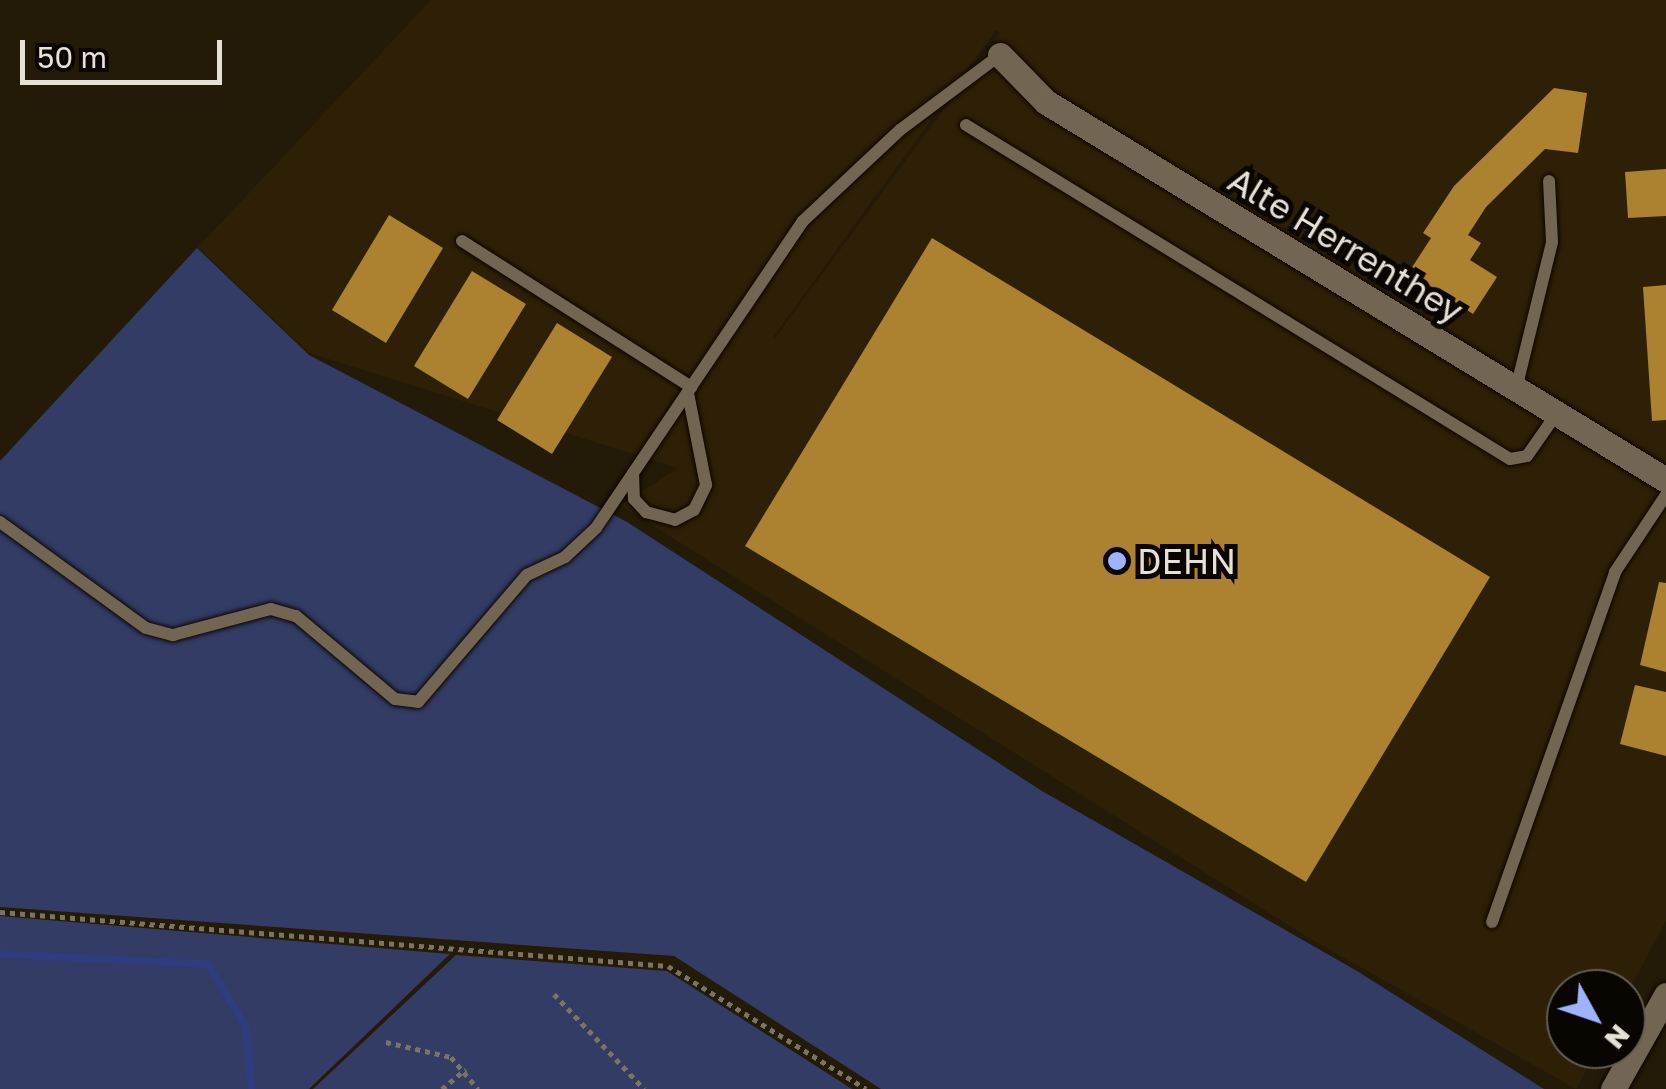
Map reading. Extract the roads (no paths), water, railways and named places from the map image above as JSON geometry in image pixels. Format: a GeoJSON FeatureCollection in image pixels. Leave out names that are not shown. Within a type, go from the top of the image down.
{"type":"FeatureCollection","features":[{"type":"Feature","properties":{"kind":"street","name":"Alte Herrenthey"},"geometry":{"type":"LineString","coordinates":[[1000,55],[1046,102],[1666,480]]}},
{"type":"Feature","properties":{"kind":"street"},"geometry":{"type":"LineString","coordinates":[[1613,1089],[1666,995]]}},
{"type":"Feature","properties":{"kind":"lane"},"geometry":{"type":"LineString","coordinates":[[0,522],[146,628],[173,635],[271,609],[296,616],[396,699],[418,702],[504,596],[596,528],[803,221],[900,130],[1000,55]]}},
{"type":"Feature","properties":{"kind":"lane"},"geometry":{"type":"LineString","coordinates":[[966,125],[1510,460],[1527,456],[1556,414]]}},
{"type":"Feature","properties":{"kind":"lane"},"geometry":{"type":"LineString","coordinates":[[1516,389],[1552,242],[1549,181]]}},
{"type":"Feature","properties":{"kind":"lane"},"geometry":{"type":"LineString","coordinates":[[462,242],[689,390],[706,485],[694,510],[675,520],[646,512],[634,499],[633,473]]}},
{"type":"Feature","properties":{"kind":"lane"},"geometry":{"type":"LineString","coordinates":[[1492,922],[1616,572],[1666,495]]}},
{"type":"Feature","properties":{"kind":"waterway"},"geometry":{"type":"LineString","coordinates":[[0,954],[208,964],[245,1025],[252,1089]]}},
{"type":"Feature","properties":{"kind":"place","name":"DEHN"},"geometry":{"type":"Point","coordinates":[1117,561]}}]}
